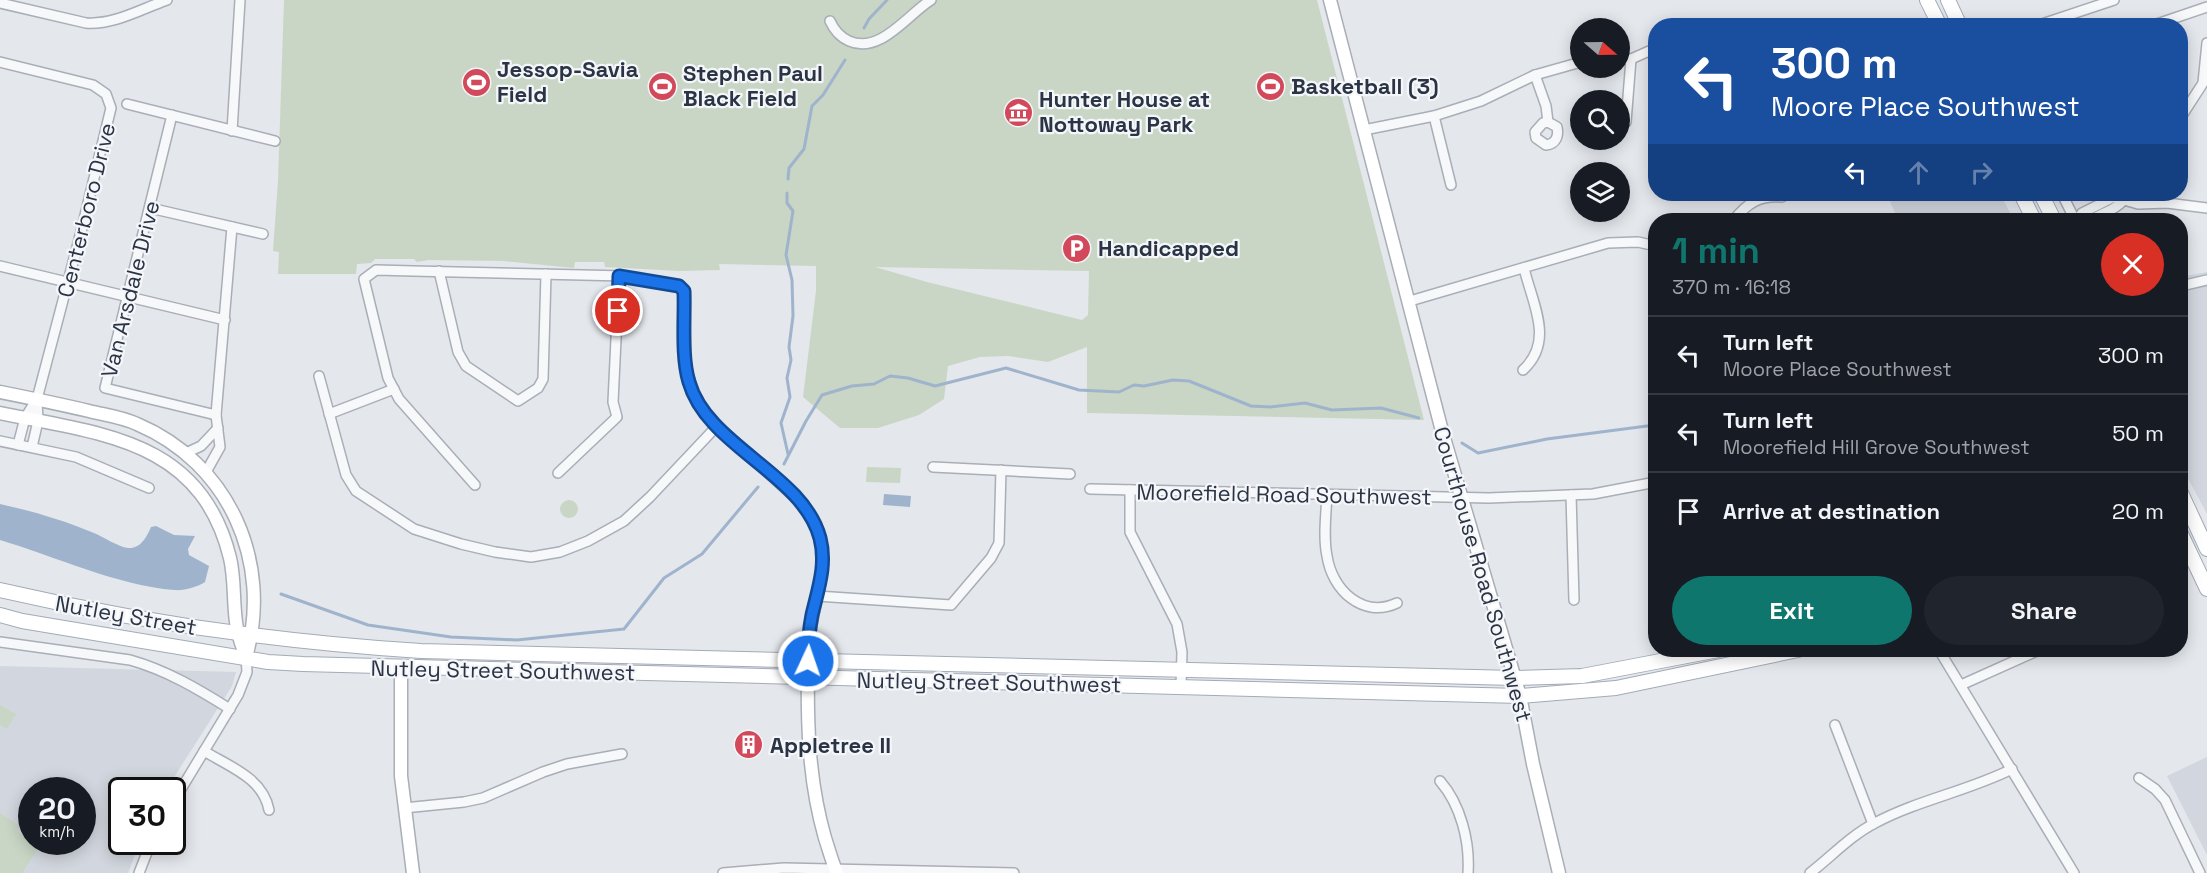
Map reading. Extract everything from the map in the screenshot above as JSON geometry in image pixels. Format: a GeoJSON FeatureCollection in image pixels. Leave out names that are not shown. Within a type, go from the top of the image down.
{"type":"FeatureCollection","features":[{"type":"Feature","properties":{"kind":"main road"},"geometry":{"type":"LineString","coordinates":[[1927,0],[1936,18]]}},
{"type":"Feature","properties":{"kind":"main road"},"geometry":{"type":"LineString","coordinates":[[1948,0],[1956,18]]}},
{"type":"Feature","properties":{"kind":"main road"},"geometry":{"type":"LineString","coordinates":[[2188,509],[2207,551],[2188,555]]}},
{"type":"Feature","properties":{"kind":"main road"},"geometry":{"type":"LineString","coordinates":[[2188,558],[2207,590]]}},
{"type":"Feature","properties":{"kind":"main road","name":"Nutley Street"},"geometry":{"type":"LineString","coordinates":[[0,590],[138,619],[245,634]]}},
{"type":"Feature","properties":{"kind":"main road","name":"Nutley Street Southwest"},"geometry":{"type":"LineString","coordinates":[[0,615],[22,621],[276,662],[1520,696],[1616,688],[1764,657]]}},
{"type":"Feature","properties":{"kind":"main road","name":"Nutley Street Southwest"},"geometry":{"type":"LineString","coordinates":[[245,634],[402,650],[1515,678],[1582,676],[1681,657]]}},
{"type":"Feature","properties":{"kind":"street"},"geometry":{"type":"LineString","coordinates":[[0,3],[96,24],[166,0]]}},
{"type":"Feature","properties":{"kind":"street"},"geometry":{"type":"LineString","coordinates":[[232,130],[240,0]]}},
{"type":"Feature","properties":{"kind":"street"},"geometry":{"type":"LineString","coordinates":[[830,21],[837,32],[848,40],[866,44],[885,36],[931,0]]}},
{"type":"Feature","properties":{"kind":"street","name":"Courthouse Road Southwest"},"geometry":{"type":"LineString","coordinates":[[1330,0],[1437,410],[1520,696],[1533,764],[1559,873]]}},
{"type":"Feature","properties":{"kind":"street"},"geometry":{"type":"LineString","coordinates":[[2060,18],[2114,0]]}},
{"type":"Feature","properties":{"kind":"street"},"geometry":{"type":"LineString","coordinates":[[2177,18],[2207,9]]}},
{"type":"Feature","properties":{"kind":"street"},"geometry":{"type":"LineString","coordinates":[[2188,106],[2203,83],[2207,43]]}},
{"type":"Feature","properties":{"kind":"street"},"geometry":{"type":"LineString","coordinates":[[1628,90],[1631,58],[1648,51]]}},
{"type":"Feature","properties":{"kind":"street","name":"Centerboro Drive"},"geometry":{"type":"LineString","coordinates":[[0,62],[93,85],[101,90],[110,101],[110,118],[32,419]]}},
{"type":"Feature","properties":{"kind":"street"},"geometry":{"type":"LineString","coordinates":[[1364,130],[1434,116],[1481,101],[1535,75],[1570,65]]}},
{"type":"Feature","properties":{"kind":"street"},"geometry":{"type":"LineString","coordinates":[[1535,75],[1546,106],[1548,122]]}},
{"type":"Feature","properties":{"kind":"street"},"geometry":{"type":"LineString","coordinates":[[127,104],[275,141]]}},
{"type":"Feature","properties":{"kind":"street","name":"Van Arsdale Drive"},"geometry":{"type":"LineString","coordinates":[[172,115],[105,388],[216,415]]}},
{"type":"Feature","properties":{"kind":"street"},"geometry":{"type":"LineString","coordinates":[[1434,116],[1451,185]]}},
{"type":"Feature","properties":{"kind":"street"},"geometry":{"type":"LineString","coordinates":[[1740,213],[1753,201]]}},
{"type":"Feature","properties":{"kind":"street"},"geometry":{"type":"LineString","coordinates":[[2082,213],[2106,201]]}},
{"type":"Feature","properties":{"kind":"street"},"geometry":{"type":"LineString","coordinates":[[2103,213],[2122,201]]}},
{"type":"Feature","properties":{"kind":"street"},"geometry":{"type":"LineString","coordinates":[[2134,201],[2138,204],[2168,203],[2207,208]]}},
{"type":"Feature","properties":{"kind":"street"},"geometry":{"type":"LineString","coordinates":[[150,208],[263,234]]}},
{"type":"Feature","properties":{"kind":"street"},"geometry":{"type":"LineString","coordinates":[[206,472],[220,447],[216,415],[232,227]]}},
{"type":"Feature","properties":{"kind":"street"},"geometry":{"type":"LineString","coordinates":[[1410,301],[1608,243],[1638,242],[1648,244]]}},
{"type":"Feature","properties":{"kind":"street"},"geometry":{"type":"LineString","coordinates":[[0,266],[225,320]]}},
{"type":"Feature","properties":{"kind":"street"},"geometry":{"type":"LineString","coordinates":[[1523,370],[1535,356],[1541,336],[1524,268]]}},
{"type":"Feature","properties":{"kind":"street"},"geometry":{"type":"LineString","coordinates":[[475,485],[406,408],[388,378],[364,279],[376,270],[619,276],[679,286],[684,291],[686,366],[689,382],[700,405],[717,426],[784,486],[810,515],[820,538],[823,566],[810,627],[807,677],[810,765],[816,808],[836,871]]}},
{"type":"Feature","properties":{"kind":"street"},"geometry":{"type":"LineString","coordinates":[[439,272],[458,351],[466,366],[518,401],[538,388],[543,379],[546,274]]}},
{"type":"Feature","properties":{"kind":"street"},"geometry":{"type":"LineString","coordinates":[[558,473],[617,417],[613,402],[619,276]]}},
{"type":"Feature","properties":{"kind":"street"},"geometry":{"type":"LineString","coordinates":[[2188,284],[2207,280]]}},
{"type":"Feature","properties":{"kind":"street"},"geometry":{"type":"LineString","coordinates":[[318,376],[346,475],[356,491],[414,529],[461,544],[531,557],[570,548],[624,521],[651,497],[717,426]]}},
{"type":"Feature","properties":{"kind":"street"},"geometry":{"type":"LineString","coordinates":[[329,414],[394,389]]}},
{"type":"Feature","properties":{"kind":"street"},"geometry":{"type":"LineString","coordinates":[[0,392],[134,423],[161,436],[186,453],[206,472],[231,507],[249,556],[253,609],[245,634]]}},
{"type":"Feature","properties":{"kind":"street"},"geometry":{"type":"LineString","coordinates":[[0,413],[105,435],[137,445],[167,463],[193,487],[215,517],[228,550],[232,569],[245,634],[247,672],[245,681],[230,709],[186,781]]}},
{"type":"Feature","properties":{"kind":"street"},"geometry":{"type":"LineString","coordinates":[[18,445],[32,419]]}},
{"type":"Feature","properties":{"kind":"street"},"geometry":{"type":"LineString","coordinates":[[32,419],[32,447]]}},
{"type":"Feature","properties":{"kind":"street"},"geometry":{"type":"LineString","coordinates":[[186,453],[201,446],[218,428]]}},
{"type":"Feature","properties":{"kind":"street"},"geometry":{"type":"LineString","coordinates":[[0,441],[76,458],[149,488]]}},
{"type":"Feature","properties":{"kind":"street"},"geometry":{"type":"LineString","coordinates":[[933,466],[1070,474]]}},
{"type":"Feature","properties":{"kind":"street"},"geometry":{"type":"LineString","coordinates":[[817,596],[951,605],[991,558],[999,543],[1001,470]]}},
{"type":"Feature","properties":{"kind":"street","name":"Moorefield Road Southwest"},"geometry":{"type":"LineString","coordinates":[[1090,489],[1463,498],[1570,495],[1607,492],[1648,484]]}},
{"type":"Feature","properties":{"kind":"street"},"geometry":{"type":"LineString","coordinates":[[1130,490],[1130,532],[1177,624],[1182,652],[1181,686]]}},
{"type":"Feature","properties":{"kind":"street"},"geometry":{"type":"LineString","coordinates":[[1327,495],[1326,549],[1330,571],[1336,582],[1344,592],[1363,606],[1381,608],[1397,603]]}},
{"type":"Feature","properties":{"kind":"street"},"geometry":{"type":"LineString","coordinates":[[1570,495],[1574,600]]}},
{"type":"Feature","properties":{"kind":"street"},"geometry":{"type":"LineString","coordinates":[[0,642],[130,660],[148,665],[166,672],[230,709]]}},
{"type":"Feature","properties":{"kind":"street"},"geometry":{"type":"LineString","coordinates":[[402,650],[400,726],[404,808],[412,873]]}},
{"type":"Feature","properties":{"kind":"street"},"geometry":{"type":"LineString","coordinates":[[1943,657],[2074,873]]}},
{"type":"Feature","properties":{"kind":"street"},"geometry":{"type":"LineString","coordinates":[[1960,685],[2023,657]]}},
{"type":"Feature","properties":{"kind":"street"},"geometry":{"type":"LineString","coordinates":[[1835,725],[1873,824]]}},
{"type":"Feature","properties":{"kind":"street"},"geometry":{"type":"LineString","coordinates":[[204,751],[256,784],[267,800],[269,810]]}},
{"type":"Feature","properties":{"kind":"street"},"geometry":{"type":"LineString","coordinates":[[404,808],[483,798],[567,764],[622,754]]}},
{"type":"Feature","properties":{"kind":"street"},"geometry":{"type":"LineString","coordinates":[[1810,873],[1839,847],[1873,824],[1889,816],[1990,780],[2012,769]]}},
{"type":"Feature","properties":{"kind":"street"},"geometry":{"type":"LineString","coordinates":[[2139,778],[2156,789],[2165,800],[2200,873]]}},
{"type":"Feature","properties":{"kind":"street"},"geometry":{"type":"LineString","coordinates":[[1440,781],[1449,791],[1459,813],[1467,849],[1468,873]]}},
{"type":"Feature","properties":{"kind":"street"},"geometry":{"type":"LineString","coordinates":[[140,873],[146,855]]}},
{"type":"Feature","properties":{"kind":"street"},"geometry":{"type":"LineString","coordinates":[[723,873],[784,868],[836,871],[1014,873]]}},
{"type":"Feature","properties":{"kind":"shaded area"},"geometry":{"type":"Polygon","coordinates":[[[1890,201],[2004,201],[2010,213],[1895,213],[1890,201]]]}},
{"type":"Feature","properties":{"kind":"shaded area"},"geometry":{"type":"Polygon","coordinates":[[[2207,272],[2207,514],[2188,478],[2188,276],[2207,272]]]}},
{"type":"Feature","properties":{"kind":"shaded area"},"geometry":{"type":"Polygon","coordinates":[[[0,666],[236,672],[232,686],[174,777],[108,777],[108,855],[135,855],[128,873],[0,873],[0,666]]]}},
{"type":"Feature","properties":{"kind":"shaded area"},"geometry":{"type":"Polygon","coordinates":[[[2207,757],[2207,855],[2167,776],[2207,757]]]}},
{"type":"Feature","properties":{"kind":"green space"},"geometry":{"type":"Polygon","coordinates":[[[284,0],[1317,0],[1424,420],[1087,413],[1087,347],[1048,362],[1008,356],[980,357],[948,366],[944,399],[919,415],[878,428],[840,428],[803,397],[816,291],[816,266],[719,264],[720,270],[680,271],[605,267],[604,262],[575,262],[574,268],[503,261],[428,260],[417,262],[414,259],[375,259],[371,263],[357,264],[356,274],[278,274],[279,252],[273,251],[278,181],[284,0]],[[875,267],[1082,320],[1088,315],[1089,271],[875,267]]]}},
{"type":"Feature","properties":{"kind":"green space"},"geometry":{"type":"Polygon","coordinates":[[[867,467],[901,468],[900,483],[866,482],[867,467]]]}},
{"type":"Feature","properties":{"kind":"green space"},"geometry":{"type":"Polygon","coordinates":[[[565,500],[573,500],[578,505],[576,516],[565,518],[560,513],[560,505],[565,500]]]}},
{"type":"Feature","properties":{"kind":"green space"},"geometry":{"type":"Polygon","coordinates":[[[0,705],[16,714],[7,729],[0,725],[0,705]]]}},
{"type":"Feature","properties":{"kind":"green space"},"geometry":{"type":"Polygon","coordinates":[[[0,813],[18,825],[18,855],[34,855],[22,873],[0,873],[0,813]]]}},
{"type":"Feature","properties":{"kind":"water"},"geometry":{"type":"Polygon","coordinates":[[[884,494],[911,496],[910,507],[883,505],[884,494]]]}},
{"type":"Feature","properties":{"kind":"water"},"geometry":{"type":"Polygon","coordinates":[[[0,504],[59,520],[128,548],[140,544],[151,527],[156,526],[174,535],[195,536],[188,549],[189,555],[209,566],[205,582],[182,590],[131,583],[0,540],[0,504]]]}},
{"type":"Feature","properties":{"kind":"waterway"},"geometry":{"type":"LineString","coordinates":[[864,28],[869,19],[887,0]]}},
{"type":"Feature","properties":{"kind":"waterway"},"geometry":{"type":"LineString","coordinates":[[788,179],[789,168],[804,149],[812,106],[823,95],[845,60]]}},
{"type":"Feature","properties":{"kind":"waterway"},"geometry":{"type":"LineString","coordinates":[[787,193],[787,203],[793,211],[786,255],[792,280],[793,316],[789,347],[791,360],[787,378],[790,397],[781,423],[788,454]]}},
{"type":"Feature","properties":{"kind":"waterway"},"geometry":{"type":"LineString","coordinates":[[784,464],[822,395],[852,386],[874,384],[890,376],[908,378],[935,386],[1006,368],[1079,390],[1119,392],[1134,385],[1144,386],[1173,380],[1189,381],[1251,406],[1270,407],[1305,403],[1332,410],[1381,408],[1419,418]]}},
{"type":"Feature","properties":{"kind":"waterway"},"geometry":{"type":"LineString","coordinates":[[1462,443],[1478,453],[1547,439],[1647,426]]}},
{"type":"Feature","properties":{"kind":"waterway"},"geometry":{"type":"LineString","coordinates":[[281,594],[368,625],[451,637],[517,640],[624,629],[664,578],[702,554],[758,487]]}},
{"type":"Feature","properties":{"kind":"place","name":"Jessop-Savia Field"},"geometry":{"type":"Point","coordinates":[476,82]}},
{"type":"Feature","properties":{"kind":"place","name":"Stephen Paul Black Field"},"geometry":{"type":"Point","coordinates":[662,86]}},
{"type":"Feature","properties":{"kind":"place","name":"Basketball (3)"},"geometry":{"type":"Point","coordinates":[1270,86]}},
{"type":"Feature","properties":{"kind":"place","name":"Hunter House at Nottoway Park"},"geometry":{"type":"Point","coordinates":[1018,112]}},
{"type":"Feature","properties":{"kind":"place","name":"Handicapped"},"geometry":{"type":"Point","coordinates":[1077,248]}},
{"type":"Feature","properties":{"kind":"place","name":"Appletree II"},"geometry":{"type":"Point","coordinates":[749,745]}},
{"type":"Feature","properties":{"kind":"route"},"geometry":{"type":"LineString","coordinates":[[618,311],[619,276],[679,286],[684,291],[686,366],[694,395],[717,426],[784,486],[810,515],[820,538],[823,566],[808,638],[808,661]]}}]}
